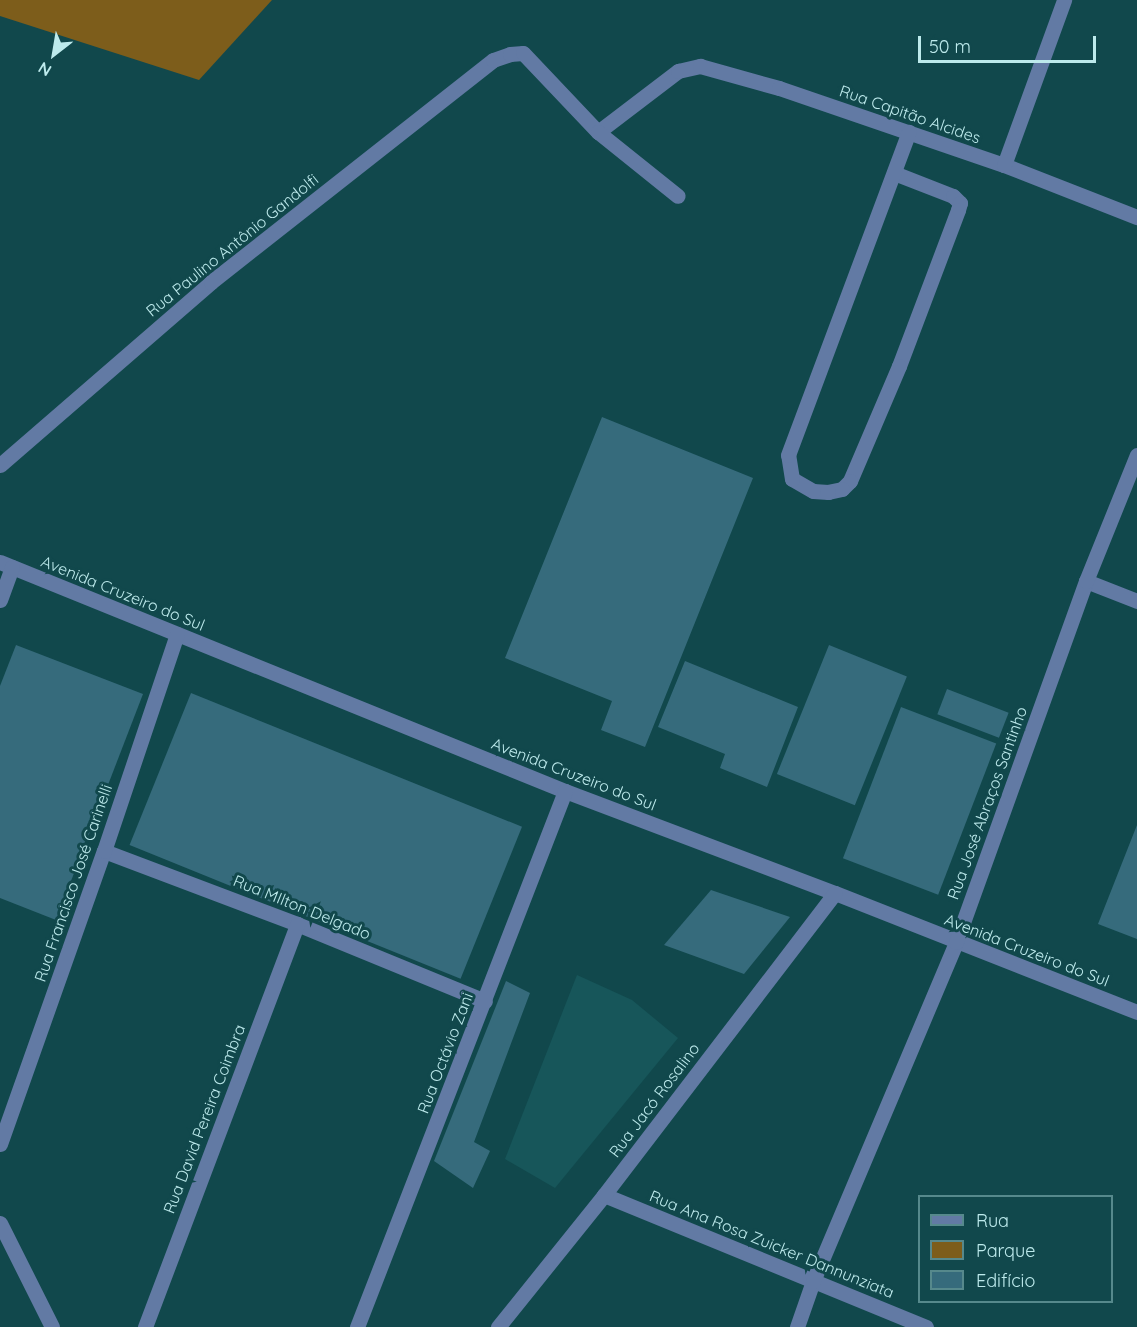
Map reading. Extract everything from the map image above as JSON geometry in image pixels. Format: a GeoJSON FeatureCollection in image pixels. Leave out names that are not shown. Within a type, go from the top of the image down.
{"type":"FeatureCollection","features":[{"type":"Feature","properties":{"kind":"street"},"geometry":{"type":"LineString","coordinates":[[1004,165],[1064,0]]}},
{"type":"Feature","properties":{"kind":"street","name":"Rua Paulino Antônio Gandolfi"},"geometry":{"type":"LineString","coordinates":[[0,465],[211,282],[493,60],[510,54],[523,53],[598,132]]}},
{"type":"Feature","properties":{"kind":"street","name":"Rua Capitão Alcides"},"geometry":{"type":"LineString","coordinates":[[598,132],[670,76],[688,67],[714,69],[1004,165],[1137,217]]}},
{"type":"Feature","properties":{"kind":"street"},"geometry":{"type":"LineString","coordinates":[[598,132],[678,196]]}},
{"type":"Feature","properties":{"kind":"street"},"geometry":{"type":"LineString","coordinates":[[894,173],[953,196],[960,203],[898,366],[850,481],[842,489],[828,492],[813,491],[792,479],[788,455],[909,132]]}},
{"type":"Feature","properties":{"kind":"street","name":"Rua José Abraços Santinho"},"geometry":{"type":"LineString","coordinates":[[797,1327],[813,1281],[956,942],[1086,581],[1137,454]]}},
{"type":"Feature","properties":{"kind":"street"},"geometry":{"type":"LineString","coordinates":[[0,600],[6,565]]}},
{"type":"Feature","properties":{"kind":"street","name":"Avenida Cruzeiro do Sul"},"geometry":{"type":"LineString","coordinates":[[6,565],[565,791],[835,893],[1137,1012]]}},
{"type":"Feature","properties":{"kind":"street"},"geometry":{"type":"LineString","coordinates":[[1086,581],[1137,602]]}},
{"type":"Feature","properties":{"kind":"street","name":"Rua Francisco José Carinelli"},"geometry":{"type":"LineString","coordinates":[[0,1144],[104,851],[177,634]]}},
{"type":"Feature","properties":{"kind":"street","name":"Rua Octávio Zani"},"geometry":{"type":"LineString","coordinates":[[357,1327],[565,791]]}},
{"type":"Feature","properties":{"kind":"street","name":"Rua MIlton Delgado"},"geometry":{"type":"LineString","coordinates":[[104,851],[297,924],[485,1001]]}},
{"type":"Feature","properties":{"kind":"street","name":"Rua Jacó Rosalino"},"geometry":{"type":"LineString","coordinates":[[498,1327],[604,1195],[835,893]]}},
{"type":"Feature","properties":{"kind":"street","name":"Rua David Pereira Coimbra"},"geometry":{"type":"LineString","coordinates":[[145,1327],[297,924]]}},
{"type":"Feature","properties":{"kind":"street","name":"Rua Ana Rosa Zuicker Dannunziata"},"geometry":{"type":"LineString","coordinates":[[604,1195],[926,1327]]}},
{"type":"Feature","properties":{"kind":"street"},"geometry":{"type":"LineString","coordinates":[[0,1223],[52,1327]]}},
{"type":"Feature","properties":{"kind":"shaded area"},"geometry":{"type":"Polygon","coordinates":[[[577,975],[632,1000],[678,1038],[555,1188],[505,1159],[577,975]]]}},
{"type":"Feature","properties":{"kind":"green space"},"geometry":{"type":"Polygon","coordinates":[[[0,0],[272,0],[199,80],[0,16],[0,0]]]}},
{"type":"Feature","properties":{"kind":"building"},"geometry":{"type":"Polygon","coordinates":[[[602,417],[753,478],[645,747],[601,730],[612,701],[505,658],[602,417]]]}},
{"type":"Feature","properties":{"kind":"building"},"geometry":{"type":"Polygon","coordinates":[[[16,645],[143,694],[56,920],[0,898],[0,686],[16,645]]]}},
{"type":"Feature","properties":{"kind":"building"},"geometry":{"type":"Polygon","coordinates":[[[829,645],[907,676],[855,805],[777,774],[829,645]]]}},
{"type":"Feature","properties":{"kind":"building"},"geometry":{"type":"Polygon","coordinates":[[[685,661],[798,707],[767,787],[720,768],[725,754],[658,727],[685,661]]]}},
{"type":"Feature","properties":{"kind":"building"},"geometry":{"type":"Polygon","coordinates":[[[947,689],[1009,713],[999,738],[937,714],[947,689]]]}},
{"type":"Feature","properties":{"kind":"building"},"geometry":{"type":"Polygon","coordinates":[[[191,693],[522,827],[461,979],[130,845],[191,693]]]}},
{"type":"Feature","properties":{"kind":"building"},"geometry":{"type":"Polygon","coordinates":[[[901,707],[996,744],[938,895],[843,858],[901,707]]]}},
{"type":"Feature","properties":{"kind":"building"},"geometry":{"type":"Polygon","coordinates":[[[1137,825],[1137,939],[1098,924],[1137,825]]]}},
{"type":"Feature","properties":{"kind":"building"},"geometry":{"type":"Polygon","coordinates":[[[711,890],[790,917],[744,974],[664,945],[711,890]]]}},
{"type":"Feature","properties":{"kind":"building"},"geometry":{"type":"Polygon","coordinates":[[[506,981],[530,993],[474,1142],[490,1151],[473,1188],[434,1161],[506,981]]]}}]}
